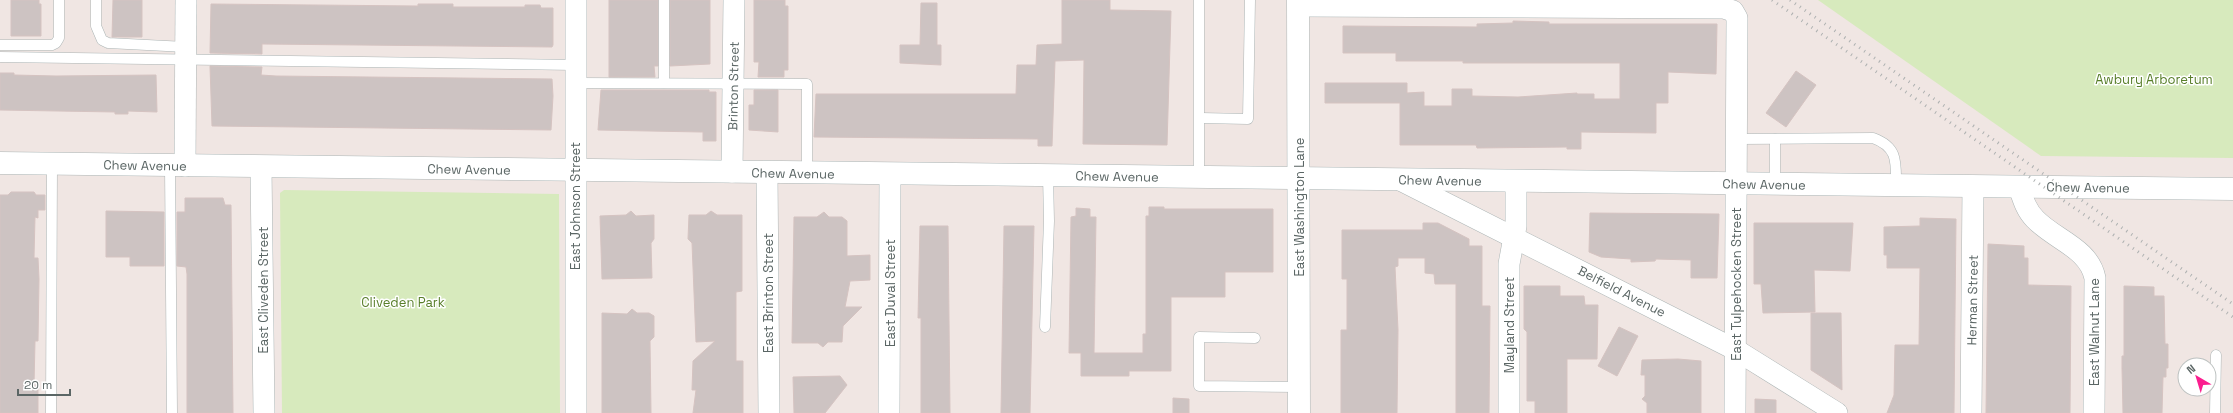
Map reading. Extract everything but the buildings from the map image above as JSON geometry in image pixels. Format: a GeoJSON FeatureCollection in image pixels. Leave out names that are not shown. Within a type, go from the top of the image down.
{"type":"FeatureCollection","features":[{"type":"Feature","properties":{"kind":"street"},"geometry":{"type":"LineString","coordinates":[[178,166],[186,54],[186,0]]}},
{"type":"Feature","properties":{"kind":"street","name":"East Johnson Street"},"geometry":{"type":"LineString","coordinates":[[576,0],[576,413]]}},
{"type":"Feature","properties":{"kind":"street","name":"Brinton Street"},"geometry":{"type":"LineString","coordinates":[[732,172],[734,0]]}},
{"type":"Feature","properties":{"kind":"street","name":"East Tulpehocken Street"},"geometry":{"type":"LineString","coordinates":[[1298,3],[1724,8],[1733,11],[1737,18],[1735,413]]}},
{"type":"Feature","properties":{"kind":"street","name":"East Washington Lane"},"geometry":{"type":"LineString","coordinates":[[1298,3],[1299,413]]}},
{"type":"Feature","properties":{"kind":"street","name":"Chew Avenue"},"geometry":{"type":"LineString","coordinates":[[0,163],[2233,189]]}},
{"type":"Feature","properties":{"kind":"street","name":"East Cliveden Street"},"geometry":{"type":"LineString","coordinates":[[262,167],[264,413]]}},
{"type":"Feature","properties":{"kind":"street","name":"East Brinton Street"},"geometry":{"type":"LineString","coordinates":[[767,172],[769,413]]}},
{"type":"Feature","properties":{"kind":"street","name":"East Duval Street"},"geometry":{"type":"LineString","coordinates":[[889,413],[890,174]]}},
{"type":"Feature","properties":{"kind":"street","name":"Belfield Avenue"},"geometry":{"type":"LineString","coordinates":[[1400,180],[1736,350],[1837,413]]}},
{"type":"Feature","properties":{"kind":"street","name":"Mayland Street"},"geometry":{"type":"LineString","coordinates":[[1508,413],[1509,264],[1516,226],[1516,181]]}},
{"type":"Feature","properties":{"kind":"street","name":"Herman Street"},"geometry":{"type":"LineString","coordinates":[[1971,413],[1973,186]]}},
{"type":"Feature","properties":{"kind":"street","name":"East Walnut Lane"},"geometry":{"type":"LineString","coordinates":[[2019,187],[2023,202],[2035,219],[2082,254],[2092,265],[2095,278],[2094,413]]}},
{"type":"Feature","properties":{"kind":"lane"},"geometry":{"type":"LineString","coordinates":[[0,45],[52,45],[56,43],[59,38],[58,0]]}},
{"type":"Feature","properties":{"kind":"lane"},"geometry":{"type":"LineString","coordinates":[[96,0],[96,26],[102,40],[108,43],[186,54]]}},
{"type":"Feature","properties":{"kind":"lane"},"geometry":{"type":"LineString","coordinates":[[664,0],[664,83]]}},
{"type":"Feature","properties":{"kind":"lane"},"geometry":{"type":"LineString","coordinates":[[1199,0],[1201,118],[1199,177]]}},
{"type":"Feature","properties":{"kind":"lane"},"geometry":{"type":"LineString","coordinates":[[1201,118],[1248,119],[1250,0]]}},
{"type":"Feature","properties":{"kind":"lane"},"geometry":{"type":"LineString","coordinates":[[0,57],[186,54],[575,74],[664,83],[806,84],[807,173]]}},
{"type":"Feature","properties":{"kind":"lane"},"geometry":{"type":"LineString","coordinates":[[1736,139],[1873,138],[1883,141],[1894,155],[1896,185]]}},
{"type":"Feature","properties":{"kind":"lane"},"geometry":{"type":"LineString","coordinates":[[1775,139],[1775,184]]}},
{"type":"Feature","properties":{"kind":"lane"},"geometry":{"type":"LineString","coordinates":[[52,164],[52,413]]}},
{"type":"Feature","properties":{"kind":"lane"},"geometry":{"type":"LineString","coordinates":[[172,413],[178,166]]}},
{"type":"Feature","properties":{"kind":"lane"},"geometry":{"type":"LineString","coordinates":[[1044,327],[1049,221],[1048,175]]}},
{"type":"Feature","properties":{"kind":"lane"},"geometry":{"type":"LineString","coordinates":[[1255,338],[1199,337],[1199,386],[1299,387]]}},
{"type":"Feature","properties":{"kind":"lane"},"geometry":{"type":"LineString","coordinates":[[2215,413],[2216,355]]}},
{"type":"Feature","properties":{"kind":"green space","name":"Awbury Arboretum"},"geometry":{"type":"Polygon","coordinates":[[[1818,0],[2233,0],[2233,158],[2041,156],[1818,0]]]}},
{"type":"Feature","properties":{"kind":"green space","name":"Cliveden Park"},"geometry":{"type":"Polygon","coordinates":[[[284,190],[559,194],[560,413],[282,413],[280,193],[284,190]]]}},
{"type":"Feature","properties":{"kind":"railway"},"geometry":{"type":"LineString","coordinates":[[1772,0],[2233,317]]}},
{"type":"Feature","properties":{"kind":"railway"},"geometry":{"type":"LineString","coordinates":[[1790,0],[2233,304]]}}]}
